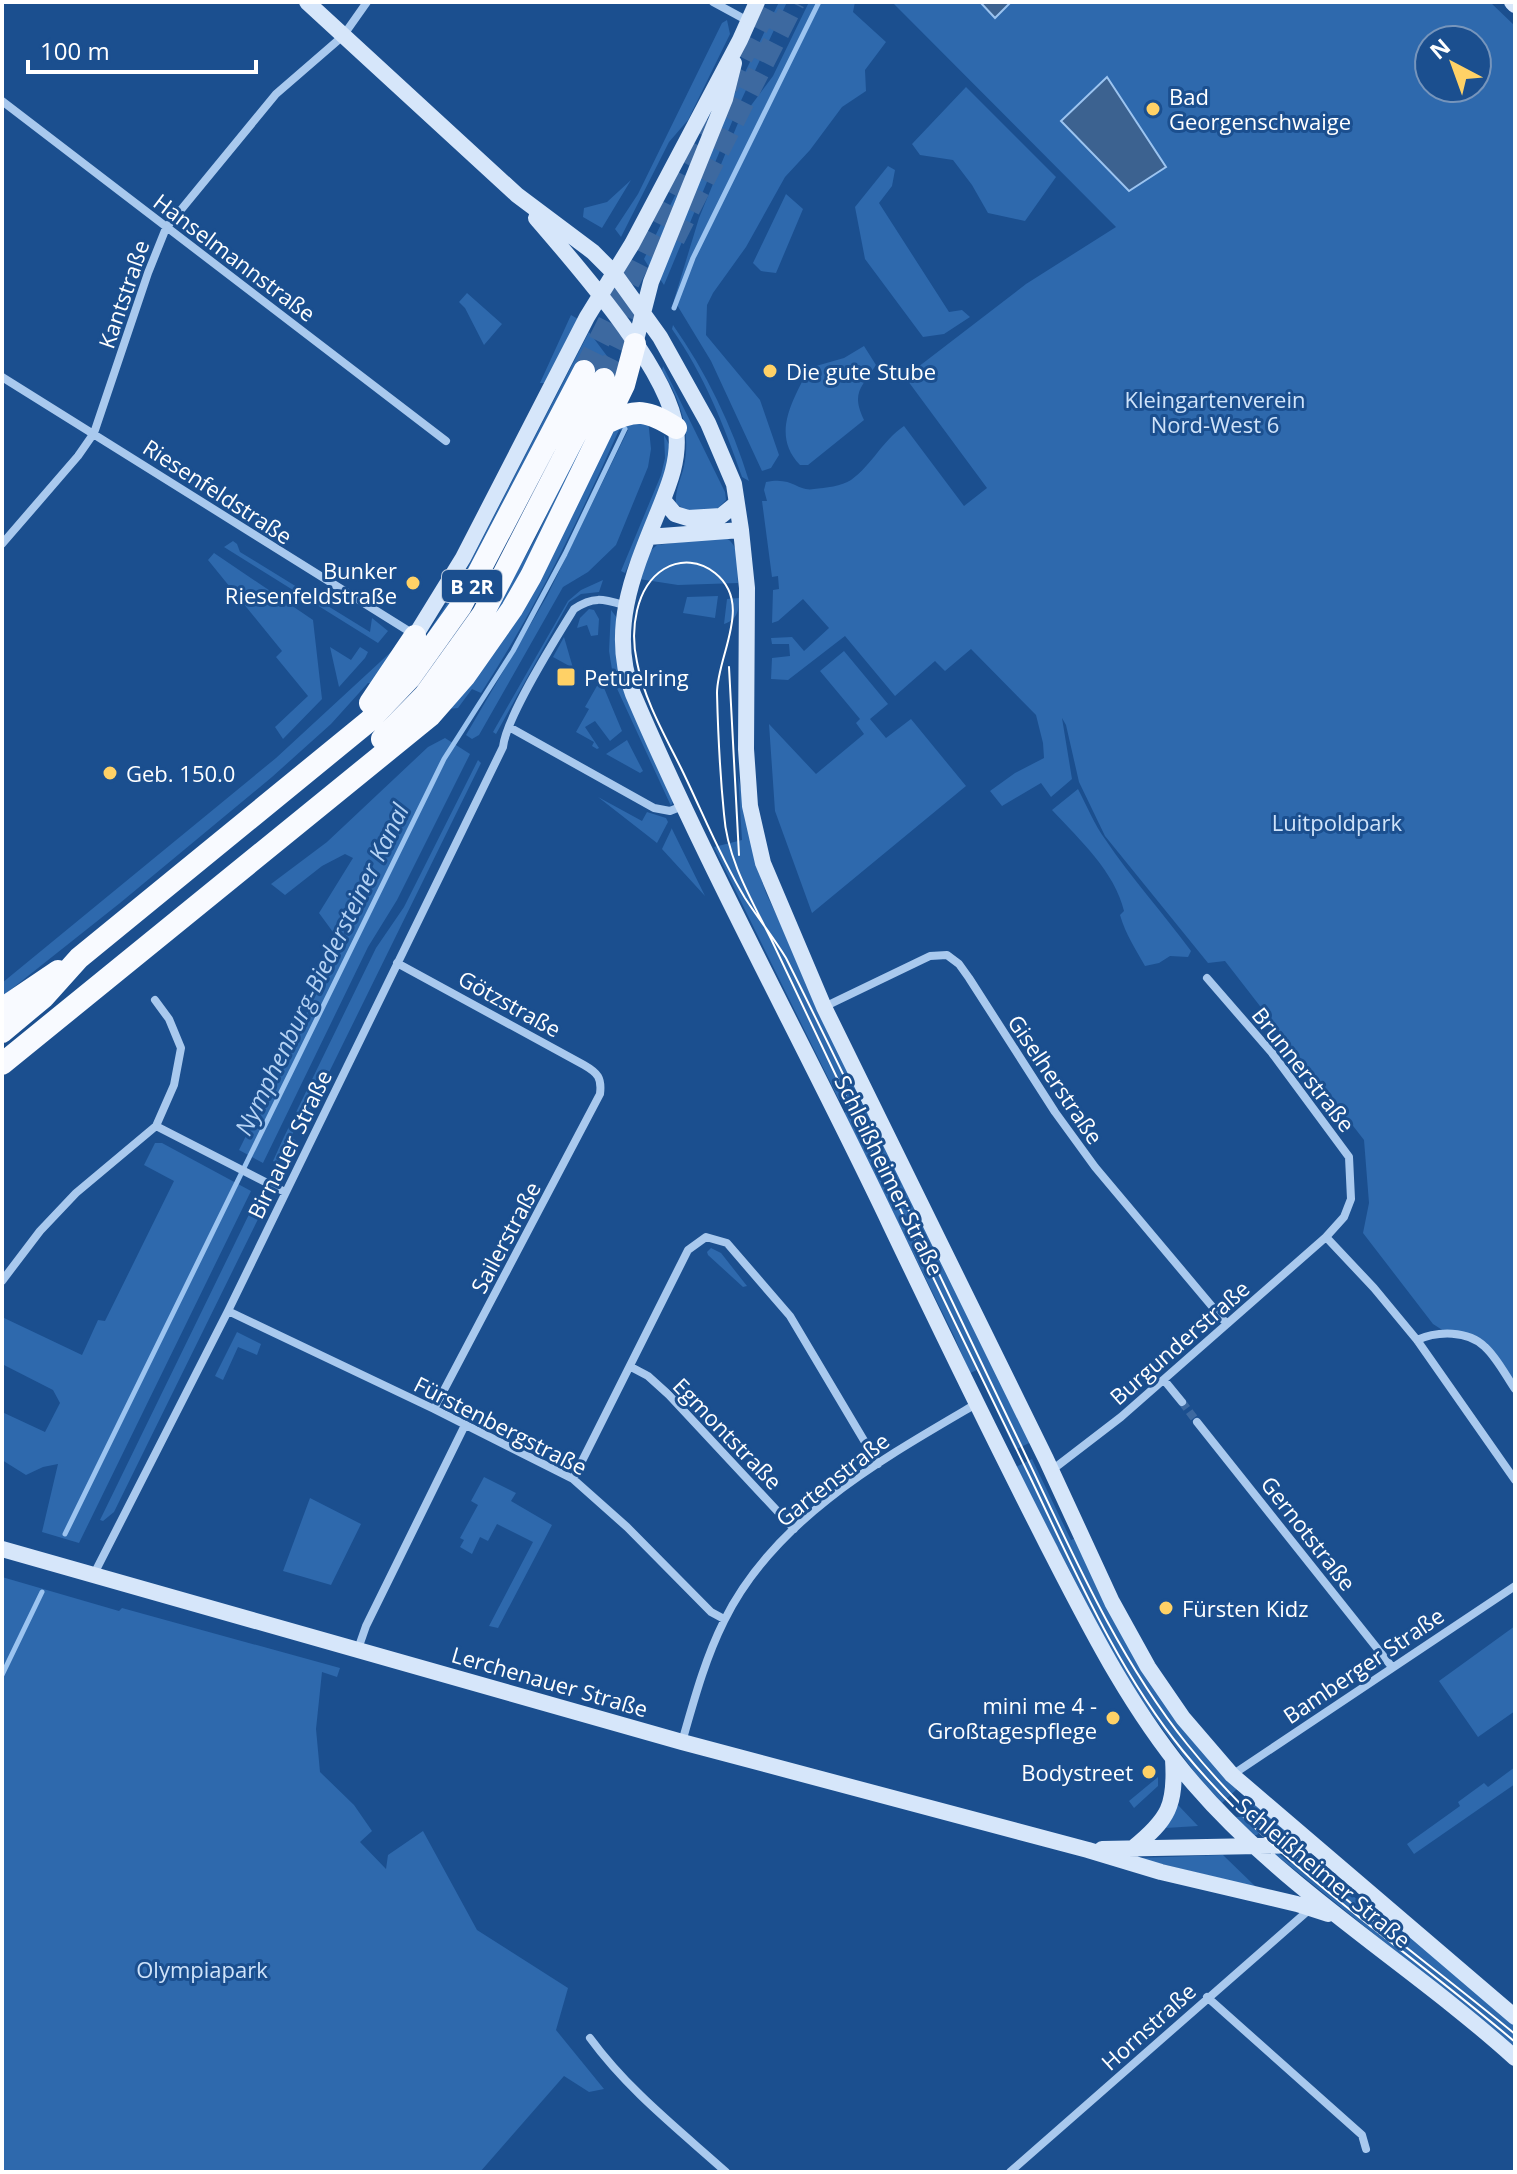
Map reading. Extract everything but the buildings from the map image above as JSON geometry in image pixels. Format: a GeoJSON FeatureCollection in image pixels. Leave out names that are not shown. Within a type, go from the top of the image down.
{"type":"FeatureCollection","features":[{"type":"Feature","properties":{"kind":"highway"},"geometry":{"type":"LineString","coordinates":[[320,803],[430,716],[465,676],[512,609],[624,385],[635,344]]}},
{"type":"Feature","properties":{"kind":"highway","name":"B 2R"},"geometry":{"type":"LineString","coordinates":[[2,1032],[44,997],[79,958],[315,768],[369,721],[409,679],[461,606],[594,375],[483,614],[425,695],[320,803],[2,1066]]}},
{"type":"Feature","properties":{"kind":"highway"},"geometry":{"type":"LineString","coordinates":[[606,423],[627,413],[642,412],[654,414],[676,428]]}},
{"type":"Feature","properties":{"kind":"highway"},"geometry":{"type":"LineString","coordinates":[[315,768],[365,709],[415,636]]}},
{"type":"Feature","properties":{"kind":"highway"},"geometry":{"type":"LineString","coordinates":[[2,1009],[79,958]]}},
{"type":"Feature","properties":{"kind":"main road","name":"Schleißheimer Straße"},"geometry":{"type":"LineString","coordinates":[[307,2],[517,195],[593,252],[614,273],[643,311],[708,423],[734,484],[741,530],[747,588],[745,736],[750,806],[768,878],[824,1007],[1052,1470],[1129,1636],[1183,1718],[1232,1775],[1515,2017]]}},
{"type":"Feature","properties":{"kind":"main road"},"geometry":{"type":"LineString","coordinates":[[415,636],[463,558],[599,295],[632,244],[740,40],[757,2]]}},
{"type":"Feature","properties":{"kind":"main road"},"geometry":{"type":"LineString","coordinates":[[635,344],[663,249],[725,99],[740,40]]}},
{"type":"Feature","properties":{"kind":"main road","name":"Schleißheimer Straße"},"geometry":{"type":"LineString","coordinates":[[517,195],[635,344],[669,399],[676,428],[677,452],[671,481],[624,605],[624,665],[629,684],[976,1404],[1108,1662],[1173,1759],[1252,1845],[1515,2058]]}},
{"type":"Feature","properties":{"kind":"main road"},"geometry":{"type":"LineString","coordinates":[[663,500],[675,514],[688,518],[721,516],[737,503]]}},
{"type":"Feature","properties":{"kind":"main road"},"geometry":{"type":"LineString","coordinates":[[648,537],[741,530]]}},
{"type":"Feature","properties":{"kind":"main road","name":"Lerchenauer Straße"},"geometry":{"type":"LineString","coordinates":[[2,1549],[682,1742],[1341,1918]]}},
{"type":"Feature","properties":{"kind":"main road"},"geometry":{"type":"LineString","coordinates":[[1133,1848],[1161,1823],[1171,1806],[1175,1785],[1173,1759]]}},
{"type":"Feature","properties":{"kind":"main road","name":"Lerchenauer Straße"},"geometry":{"type":"LineString","coordinates":[[1088,1850],[1312,1845]]}},
{"type":"Feature","properties":{"kind":"street","name":"Kantstraße"},"geometry":{"type":"LineString","coordinates":[[2,544],[94,433],[166,228],[276,94],[343,36],[367,2]]}},
{"type":"Feature","properties":{"kind":"street"},"geometry":{"type":"LineString","coordinates":[[713,2],[748,21]]}},
{"type":"Feature","properties":{"kind":"street","name":"Hanselmannstraße"},"geometry":{"type":"LineString","coordinates":[[2,101],[446,441]]}},
{"type":"Feature","properties":{"kind":"street","name":"Riesenfeldstraße"},"geometry":{"type":"LineString","coordinates":[[2,377],[415,636]]}},
{"type":"Feature","properties":{"kind":"street","name":"Birnauer Straße"},"geometry":{"type":"LineString","coordinates":[[94,1574],[228,1311],[501,751],[509,727],[574,609],[587,600],[605,600],[624,605]]}},
{"type":"Feature","properties":{"kind":"street"},"geometry":{"type":"LineString","coordinates":[[509,727],[654,808],[670,811],[685,805]]}},
{"type":"Feature","properties":{"kind":"street","name":"Giselherstraße"},"geometry":{"type":"LineString","coordinates":[[824,1007],[930,956],[947,955],[959,964],[1055,1112],[1095,1167],[1226,1323]]}},
{"type":"Feature","properties":{"kind":"street","name":"Götzstraße"},"geometry":{"type":"LineString","coordinates":[[397,963],[595,1071],[601,1081]]}},
{"type":"Feature","properties":{"kind":"street","name":"Brunnerstraße"},"geometry":{"type":"LineString","coordinates":[[1207,978],[1272,1053],[1349,1157],[1351,1199],[1344,1217],[1326,1237]]}},
{"type":"Feature","properties":{"kind":"street"},"geometry":{"type":"LineString","coordinates":[[2,1281],[40,1231],[76,1193],[156,1126],[174,1085],[181,1048],[176,1031],[155,1000]]}},
{"type":"Feature","properties":{"kind":"street","name":"Sailerstraße"},"geometry":{"type":"LineString","coordinates":[[434,1409],[600,1094],[601,1081]]}},
{"type":"Feature","properties":{"kind":"street"},"geometry":{"type":"LineString","coordinates":[[156,1126],[285,1192]]}},
{"type":"Feature","properties":{"kind":"street"},"geometry":{"type":"LineString","coordinates":[[573,1479],[688,1250],[706,1237],[727,1243],[790,1316],[878,1464]]}},
{"type":"Feature","properties":{"kind":"street"},"geometry":{"type":"LineString","coordinates":[[1326,1237],[1417,1340],[1515,1480]]}},
{"type":"Feature","properties":{"kind":"street","name":"Burgunderstraße"},"geometry":{"type":"LineString","coordinates":[[1052,1470],[1164,1380],[1326,1237]]}},
{"type":"Feature","properties":{"kind":"street","name":"Fürstenbergstraße"},"geometry":{"type":"LineString","coordinates":[[228,1311],[573,1479],[627,1527],[711,1612],[724,1619]]}},
{"type":"Feature","properties":{"kind":"street"},"geometry":{"type":"LineString","coordinates":[[1417,1340],[1430,1334],[1469,1337],[1484,1346],[1515,1389]]}},
{"type":"Feature","properties":{"kind":"street","name":"Egmontstraße"},"geometry":{"type":"LineString","coordinates":[[631,1367],[648,1376],[669,1395],[794,1529]]}},
{"type":"Feature","properties":{"kind":"street"},"geometry":{"type":"LineString","coordinates":[[1164,1380],[1182,1402]]}},
{"type":"Feature","properties":{"kind":"street","name":"Gartenstraße"},"geometry":{"type":"LineString","coordinates":[[682,1742],[705,1664],[724,1619],[756,1569],[794,1529],[835,1494],[909,1442],[976,1404]]}},
{"type":"Feature","properties":{"kind":"street","name":"Gernotstraße"},"geometry":{"type":"LineString","coordinates":[[1197,1422],[1392,1667]]}},
{"type":"Feature","properties":{"kind":"street"},"geometry":{"type":"LineString","coordinates":[[358,1649],[366,1626],[465,1425]]}},
{"type":"Feature","properties":{"kind":"street","name":"Bamberger Straße"},"geometry":{"type":"LineString","coordinates":[[1232,1775],[1515,1586]]}},
{"type":"Feature","properties":{"kind":"street","name":"Hornstraße"},"geometry":{"type":"LineString","coordinates":[[1010,2172],[1311,1908]]}},
{"type":"Feature","properties":{"kind":"street"},"geometry":{"type":"LineString","coordinates":[[1207,1997],[1362,2135],[1366,2149]]}},
{"type":"Feature","properties":{"kind":"street"},"geometry":{"type":"LineString","coordinates":[[590,2038],[614,2070],[638,2094],[726,2172]]}},
{"type":"Feature","properties":{"kind":"green space"},"geometry":{"type":"Polygon","coordinates":[[[779,2],[787,2],[739,105],[664,285],[660,279],[733,97],[779,2]]]}},
{"type":"Feature","properties":{"kind":"green space"},"geometry":{"type":"Polygon","coordinates":[[[809,2],[855,2],[853,12],[886,42],[865,70],[866,91],[842,107],[785,177],[746,247],[707,305],[706,335],[760,400],[779,455],[771,468],[762,471],[711,361],[674,300],[699,218],[738,123],[773,76],[809,2]]]}},
{"type":"Feature","properties":{"kind":"green space"},"geometry":{"type":"Polygon","coordinates":[[[892,2],[1490,2],[1515,26],[1515,1389],[1484,1346],[1447,1333],[1433,1324],[1363,1233],[1369,1203],[1364,1140],[1225,961],[1208,963],[1105,836],[1079,782],[1062,718],[1072,779],[1051,797],[1041,783],[1002,806],[990,791],[1044,758],[1043,743],[1036,715],[971,649],[945,671],[935,661],[895,696],[845,636],[788,680],[771,679],[772,658],[790,656],[789,644],[772,644],[771,638],[792,637],[804,651],[829,628],[803,599],[772,623],[773,590],[779,589],[778,576],[772,577],[762,501],[767,501],[764,490],[766,482],[789,482],[808,489],[847,482],[904,426],[964,506],[987,488],[905,377],[1026,284],[1116,227],[892,2]]]}},
{"type":"Feature","properties":{"kind":"green space"},"geometry":{"type":"Polygon","coordinates":[[[727,20],[730,34],[688,120],[669,142],[621,237],[615,229],[638,194],[722,23],[727,20]]]}},
{"type":"Feature","properties":{"kind":"green space"},"geometry":{"type":"Polygon","coordinates":[[[966,87],[1056,177],[1025,221],[988,213],[953,160],[920,155],[912,144],[966,87]]]}},
{"type":"Feature","properties":{"kind":"green space"},"geometry":{"type":"Polygon","coordinates":[[[888,166],[895,170],[892,186],[879,203],[949,312],[962,310],[970,317],[944,334],[923,337],[865,259],[855,207],[888,166]]]}},
{"type":"Feature","properties":{"kind":"green space"},"geometry":{"type":"Polygon","coordinates":[[[688,169],[649,267],[644,259],[688,169]]]}},
{"type":"Feature","properties":{"kind":"green space"},"geometry":{"type":"Polygon","coordinates":[[[631,180],[602,228],[583,217],[584,208],[607,202],[631,180]]]}},
{"type":"Feature","properties":{"kind":"green space"},"geometry":{"type":"Polygon","coordinates":[[[786,194],[803,209],[776,273],[761,271],[753,263],[786,194]]]}},
{"type":"Feature","properties":{"kind":"green space"},"geometry":{"type":"Polygon","coordinates":[[[467,293],[502,324],[484,345],[459,302],[467,293]]]}},
{"type":"Feature","properties":{"kind":"green space"},"geometry":{"type":"Polygon","coordinates":[[[571,315],[578,319],[545,383],[540,383],[571,315]]]}},
{"type":"Feature","properties":{"kind":"green space"},"geometry":{"type":"Polygon","coordinates":[[[673,325],[717,400],[749,481],[742,477],[712,401],[672,329],[673,325]]]}},
{"type":"Feature","properties":{"kind":"green space"},"geometry":{"type":"Polygon","coordinates":[[[589,332],[619,372],[520,584],[487,625],[535,539],[610,385],[576,367],[460,590],[411,659],[457,588],[589,332]]]}},
{"type":"Feature","properties":{"kind":"green space"},"geometry":{"type":"Polygon","coordinates":[[[864,346],[876,365],[858,397],[864,420],[808,465],[800,465],[791,453],[786,429],[792,404],[809,368],[844,358],[864,346]]]}},
{"type":"Feature","properties":{"kind":"green space"},"geometry":{"type":"Polygon","coordinates":[[[663,366],[725,492],[726,500],[717,509],[686,511],[676,503],[686,454],[685,429],[679,405],[662,371],[663,366]]]}},
{"type":"Feature","properties":{"kind":"green space"},"geometry":{"type":"Polygon","coordinates":[[[648,419],[651,449],[648,467],[616,545],[588,572],[563,587],[479,735],[472,739],[466,735],[547,596],[628,430],[619,430],[555,564],[520,630],[481,693],[472,689],[458,708],[447,709],[617,424],[648,419]]]}},
{"type":"Feature","properties":{"kind":"green space"},"geometry":{"type":"Polygon","coordinates":[[[664,435],[672,450],[661,491],[625,573],[621,571],[661,475],[665,458],[664,435]]]}},
{"type":"Feature","properties":{"kind":"green space"},"geometry":{"type":"Polygon","coordinates":[[[724,537],[736,550],[738,583],[678,585],[639,579],[649,552],[657,545],[724,537]]]}},
{"type":"Feature","properties":{"kind":"green space"},"geometry":{"type":"Polygon","coordinates":[[[233,541],[240,552],[370,632],[372,618],[388,631],[378,643],[224,547],[233,541]]]}},
{"type":"Feature","properties":{"kind":"green space"},"geometry":{"type":"Polygon","coordinates":[[[214,553],[313,620],[322,699],[283,739],[275,727],[308,696],[276,657],[282,651],[208,560],[214,553]]]}},
{"type":"Feature","properties":{"kind":"green space"},"geometry":{"type":"Polygon","coordinates":[[[603,580],[599,592],[581,594],[569,602],[496,734],[493,732],[568,601],[581,590],[603,580]]]}},
{"type":"Feature","properties":{"kind":"green space"},"geometry":{"type":"Polygon","coordinates":[[[718,596],[715,618],[683,613],[687,597],[718,596]]]}},
{"type":"Feature","properties":{"kind":"green space"},"geometry":{"type":"Polygon","coordinates":[[[739,598],[736,614],[724,624],[727,599],[739,598]]]}},
{"type":"Feature","properties":{"kind":"green space"},"geometry":{"type":"Polygon","coordinates":[[[589,609],[594,610],[599,619],[598,635],[591,636],[587,625],[577,628],[580,618],[589,609]]]}},
{"type":"Feature","properties":{"kind":"green space"},"geometry":{"type":"Polygon","coordinates":[[[611,610],[617,618],[674,799],[671,806],[614,682],[609,651],[611,610]]]}},
{"type":"Feature","properties":{"kind":"green space"},"geometry":{"type":"Polygon","coordinates":[[[564,637],[573,668],[553,657],[564,637]]]}},
{"type":"Feature","properties":{"kind":"green space"},"geometry":{"type":"Polygon","coordinates":[[[330,647],[351,660],[360,647],[368,652],[339,687],[330,647]]]}},
{"type":"Feature","properties":{"kind":"green space"},"geometry":{"type":"Polygon","coordinates":[[[393,650],[374,683],[368,683],[331,724],[120,903],[4,995],[2,1004],[2,983],[276,758],[393,650]]]}},
{"type":"Feature","properties":{"kind":"green space"},"geometry":{"type":"Polygon","coordinates":[[[844,651],[888,704],[870,719],[886,738],[911,719],[966,786],[812,913],[775,811],[769,724],[816,774],[864,734],[856,723],[860,719],[820,671],[844,651]]]}},
{"type":"Feature","properties":{"kind":"green space"},"geometry":{"type":"Polygon","coordinates":[[[602,677],[622,731],[610,741],[595,721],[585,727],[599,748],[597,749],[592,746],[594,742],[576,732],[589,709],[585,707],[602,677]]]}},
{"type":"Feature","properties":{"kind":"green space"},"geometry":{"type":"Polygon","coordinates":[[[445,738],[470,754],[397,900],[368,947],[263,1163],[239,1150],[341,943],[319,913],[353,858],[345,854],[322,866],[285,895],[271,884],[327,842],[428,747],[445,738]]]}},
{"type":"Feature","properties":{"kind":"green space"},"geometry":{"type":"Polygon","coordinates":[[[627,740],[643,771],[640,773],[606,754],[627,740]]]}},
{"type":"Feature","properties":{"kind":"green space"},"geometry":{"type":"Polygon","coordinates":[[[478,760],[481,763],[309,1113],[305,1111],[302,1114],[291,1137],[296,1141],[284,1167],[273,1161],[283,1139],[376,948],[404,907],[478,760]]]}},
{"type":"Feature","properties":{"kind":"green space"},"geometry":{"type":"Polygon","coordinates":[[[738,775],[755,860],[766,893],[859,1090],[855,1092],[858,1097],[839,1100],[714,847],[742,840],[738,775]]]}},
{"type":"Feature","properties":{"kind":"green space"},"geometry":{"type":"Polygon","coordinates":[[[1078,789],[1097,827],[1115,853],[1191,951],[1188,957],[1170,956],[1159,963],[1145,966],[1122,922],[1120,915],[1124,911],[1113,883],[1095,857],[1052,810],[1078,789]]]}},
{"type":"Feature","properties":{"kind":"green space"},"geometry":{"type":"Polygon","coordinates":[[[598,797],[642,821],[647,812],[666,818],[668,822],[657,843],[598,797]]]}},
{"type":"Feature","properties":{"kind":"green space"},"geometry":{"type":"Polygon","coordinates":[[[672,829],[705,896],[662,849],[672,829]]]}},
{"type":"Feature","properties":{"kind":"green space"},"geometry":{"type":"Polygon","coordinates":[[[864,1103],[1031,1442],[1015,1450],[977,1370],[970,1373],[844,1113],[849,1110],[846,1105],[864,1103]]]}},
{"type":"Feature","properties":{"kind":"green space"},"geometry":{"type":"Polygon","coordinates":[[[155,1143],[162,1143],[251,1191],[79,1543],[42,1532],[58,1464],[26,1475],[2,1460],[2,1412],[45,1432],[60,1403],[53,1390],[2,1364],[2,1317],[82,1355],[98,1320],[105,1321],[174,1181],[144,1165],[155,1143]]]}},
{"type":"Feature","properties":{"kind":"green space"},"geometry":{"type":"Polygon","coordinates":[[[256,1200],[265,1205],[114,1512],[100,1520],[256,1200]]]}},
{"type":"Feature","properties":{"kind":"green space"},"geometry":{"type":"Polygon","coordinates":[[[711,1248],[721,1253],[747,1286],[743,1287],[708,1255],[711,1248]]]}},
{"type":"Feature","properties":{"kind":"green space"},"geometry":{"type":"Polygon","coordinates":[[[237,1332],[261,1344],[257,1355],[238,1347],[223,1380],[215,1376],[237,1332]]]}},
{"type":"Feature","properties":{"kind":"green space"},"geometry":{"type":"Polygon","coordinates":[[[1032,1459],[1071,1540],[1077,1538],[1088,1567],[1237,1789],[1222,1803],[1196,1774],[1141,1700],[1115,1658],[1016,1467],[1032,1459]]]}},
{"type":"Feature","properties":{"kind":"green space"},"geometry":{"type":"Polygon","coordinates":[[[484,1477],[516,1493],[511,1501],[552,1525],[498,1628],[489,1626],[533,1542],[497,1524],[488,1541],[480,1537],[472,1554],[460,1547],[464,1540],[460,1538],[478,1505],[471,1501],[484,1477]]]}},
{"type":"Feature","properties":{"kind":"green space"},"geometry":{"type":"Polygon","coordinates":[[[310,1498],[361,1524],[331,1585],[283,1571],[310,1498]]]}},
{"type":"Feature","properties":{"kind":"green space","name":"Olympiapark"},"geometry":{"type":"Polygon","coordinates":[[[2,1577],[119,1611],[122,1608],[340,1668],[337,1677],[322,1672],[316,1729],[320,1772],[354,1805],[372,1831],[360,1842],[386,1869],[388,1855],[423,1831],[477,1930],[568,1988],[556,2030],[604,2089],[589,2092],[564,2076],[480,2172],[2,2172],[2,1577]]]}},
{"type":"Feature","properties":{"kind":"green space"},"geometry":{"type":"Polygon","coordinates":[[[1515,1626],[1515,1711],[1478,1737],[1439,1681],[1515,1626]]]}},
{"type":"Feature","properties":{"kind":"green space"},"geometry":{"type":"Polygon","coordinates":[[[1515,1767],[1515,1784],[1414,1854],[1407,1844],[1460,1806],[1458,1802],[1484,1783],[1488,1787],[1515,1767]]]}},
{"type":"Feature","properties":{"kind":"green space"},"geometry":{"type":"Polygon","coordinates":[[[1158,1777],[1158,1786],[1134,1808],[1129,1801],[1158,1777]]]}},
{"type":"Feature","properties":{"kind":"green space"},"geometry":{"type":"Polygon","coordinates":[[[1252,1801],[1287,1831],[1286,1835],[1277,1835],[1266,1825],[1254,1835],[1236,1817],[1240,1817],[1252,1801]]]}},
{"type":"Feature","properties":{"kind":"green space"},"geometry":{"type":"Polygon","coordinates":[[[1178,1805],[1198,1826],[1165,1828],[1178,1805]]]}},
{"type":"Feature","properties":{"kind":"green space"},"geometry":{"type":"Polygon","coordinates":[[[1277,1852],[1290,1863],[1298,1855],[1296,1853],[1303,1855],[1387,1924],[1403,1929],[1515,2025],[1515,2048],[1275,1854],[1277,1852]]]}},
{"type":"Feature","properties":{"kind":"green space"},"geometry":{"type":"Polygon","coordinates":[[[1223,1855],[1256,1887],[1137,1858],[1223,1855]]]}},
{"type":"Feature","properties":{"kind":"shaded area"},"geometry":{"type":"Polygon","coordinates":[[[980,2],[1011,2],[995,18],[980,2]]]}},
{"type":"Feature","properties":{"kind":"shaded area"},"geometry":{"type":"Polygon","coordinates":[[[1107,77],[1166,167],[1129,191],[1061,121],[1107,77]]]}},
{"type":"Feature","properties":{"kind":"waterway","name":"Nymphenburg-Biedersteiner Kanal"},"geometry":{"type":"LineString","coordinates":[[674,308],[693,258],[819,2]]}},
{"type":"Feature","properties":{"kind":"waterway","name":"Nymphenburg-Biedersteiner Kanal"},"geometry":{"type":"LineString","coordinates":[[65,1534],[444,759],[513,651],[565,554],[625,429]]}},
{"type":"Feature","properties":{"kind":"waterway","name":"Nymphenburg-Biedersteiner Kanal"},"geometry":{"type":"LineString","coordinates":[[2,1675],[42,1592]]}},
{"type":"Feature","properties":{"kind":"tunnel"},"geometry":{"type":"LineString","coordinates":[[727,87],[770,2]]}},
{"type":"Feature","properties":{"kind":"tunnel"},"geometry":{"type":"LineString","coordinates":[[674,239],[794,2]]}},
{"type":"Feature","properties":{"kind":"tunnel"},"geometry":{"type":"LineString","coordinates":[[584,371],[710,121]]}},
{"type":"Feature","properties":{"kind":"tunnel"},"geometry":{"type":"LineString","coordinates":[[604,379],[646,294]]}},
{"type":"Feature","properties":{"kind":"tunnel"},"geometry":{"type":"LineString","coordinates":[[1182,1402],[1197,1422]]}},
{"type":"Feature","properties":{"kind":"tram line"},"geometry":{"type":"LineString","coordinates":[[1515,2034],[1344,1897],[1261,1825],[1187,1744],[1114,1634],[786,958],[771,935],[766,928],[760,920],[755,913],[745,898],[736,882],[650,703],[637,662],[635,624],[641,598],[654,577],[664,569],[684,563],[709,569],[726,585],[732,599],[731,630],[717,693],[720,769],[730,848],[749,896],[757,912],[765,928],[773,943],[1081,1584],[1117,1653],[1159,1720],[1220,1793],[1342,1904],[1515,2042]]}},
{"type":"Feature","properties":{"kind":"tram line"},"geometry":{"type":"LineString","coordinates":[[729,667],[739,855]]}},
{"type":"Feature","properties":{"kind":"place","name":"Bad Georgenschwaige"},"geometry":{"type":"Point","coordinates":[1153,109]}},
{"type":"Feature","properties":{"kind":"place","name":"Die gute Stube"},"geometry":{"type":"Point","coordinates":[770,371]}},
{"type":"Feature","properties":{"kind":"place","name":"Bunker Riesenfeldstraße"},"geometry":{"type":"Point","coordinates":[413,583]}},
{"type":"Feature","properties":{"kind":"place","name":"Petuelring"},"geometry":{"type":"Point","coordinates":[566,677]}},
{"type":"Feature","properties":{"kind":"place","name":"Geb. 150.0"},"geometry":{"type":"Point","coordinates":[110,773]}},
{"type":"Feature","properties":{"kind":"place","name":"Fürsten Kidz"},"geometry":{"type":"Point","coordinates":[1166,1608]}},
{"type":"Feature","properties":{"kind":"place","name":"mini me 4 - Großtagespflege"},"geometry":{"type":"Point","coordinates":[1113,1718]}},
{"type":"Feature","properties":{"kind":"place","name":"Bodystreet"},"geometry":{"type":"Point","coordinates":[1149,1772]}},
{"type":"Feature","properties":{"kind":"park label","name":"Kleingartenverein Nord-West 6"},"geometry":{"type":"Point","coordinates":[1215,412]}},
{"type":"Feature","properties":{"kind":"park label","name":"Luitpoldpark"},"geometry":{"type":"Point","coordinates":[1337,822]}}]}
